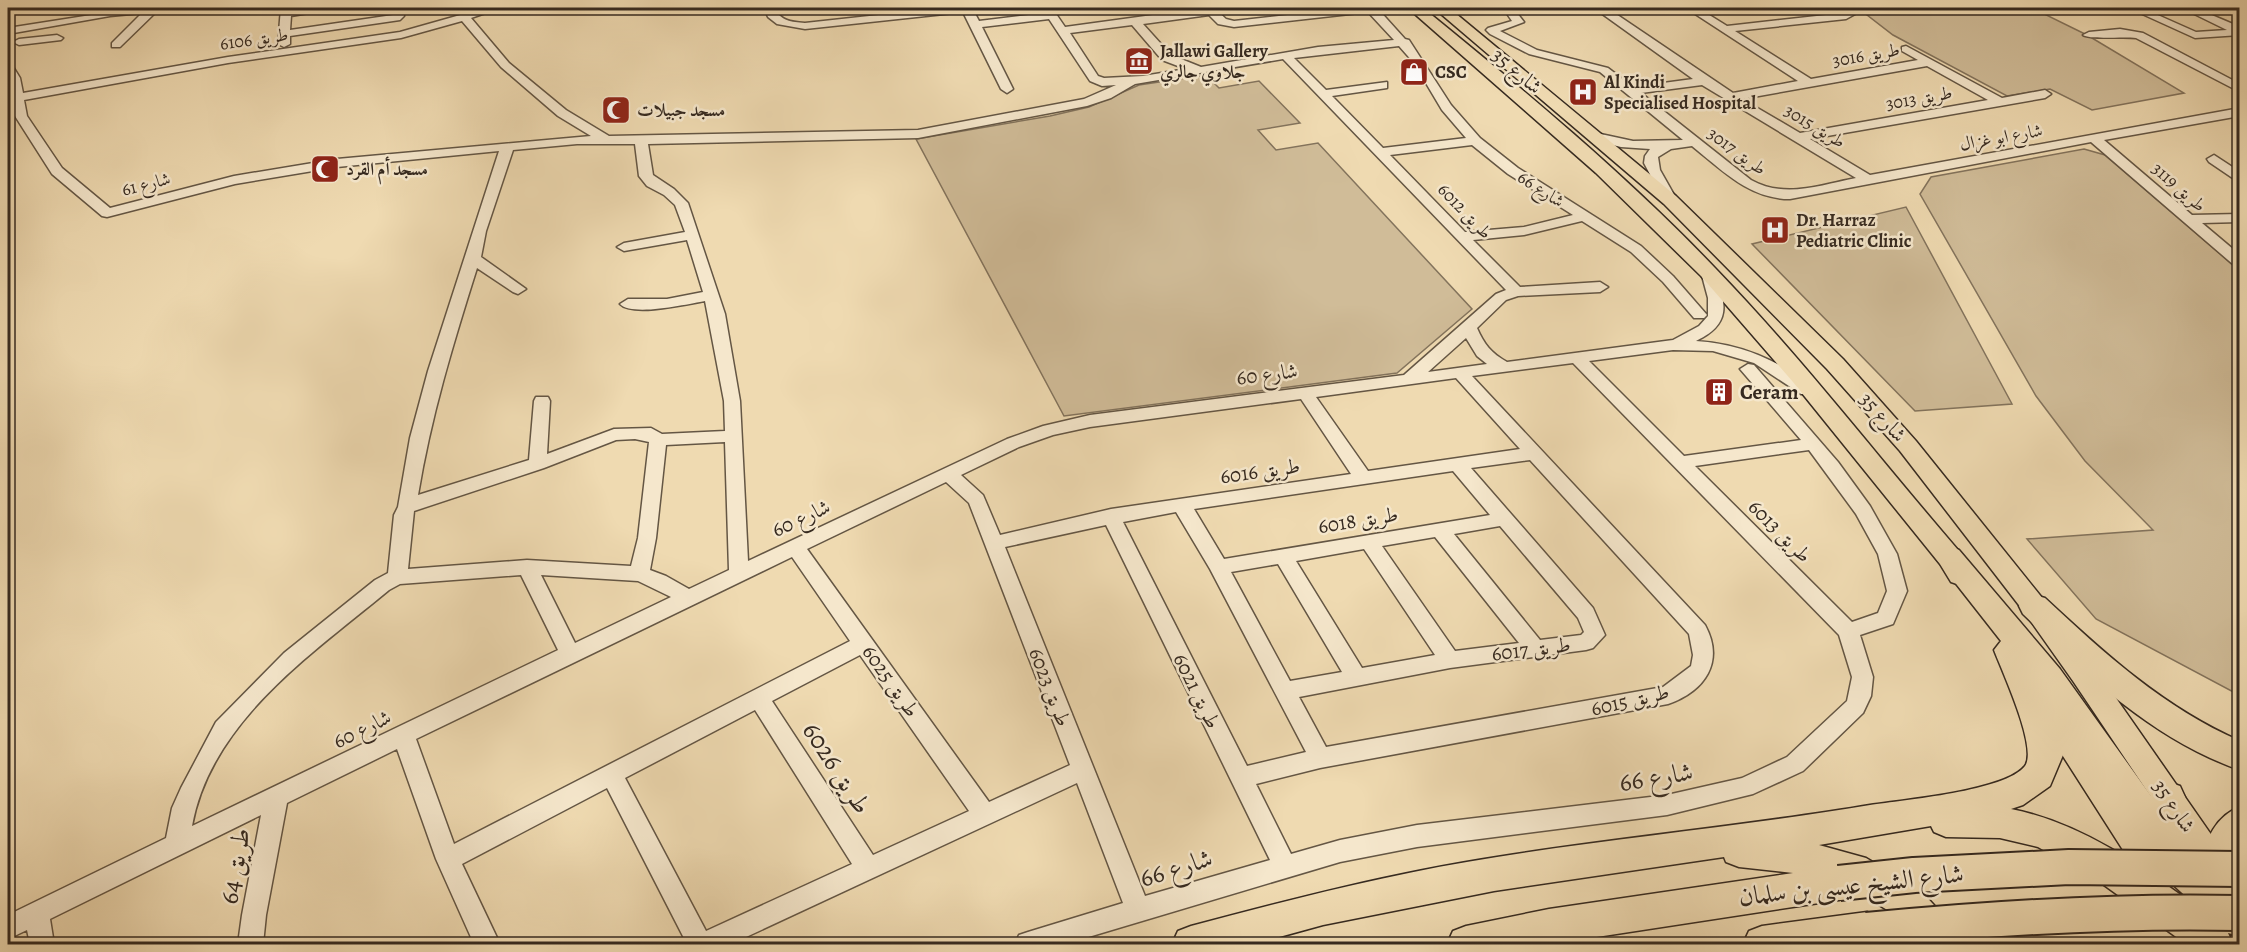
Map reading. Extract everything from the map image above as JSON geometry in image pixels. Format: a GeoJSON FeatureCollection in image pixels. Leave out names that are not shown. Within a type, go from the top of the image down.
{"type":"FeatureCollection","features":[{"type":"Feature","properties":{"kind":"highway"},"geometry":{"type":"LineString","coordinates":[[1949,557],[2049,678],[2183,870],[2233,897]]}},
{"type":"Feature","properties":{"kind":"highway"},"geometry":{"type":"LineString","coordinates":[[2034,606],[2093,662],[2136,695],[2186,729],[2240,756]]}},
{"type":"Feature","properties":{"kind":"highway"},"geometry":{"type":"LineString","coordinates":[[1191,945],[1323,908],[1494,874],[1653,850],[1828,828],[1972,804],[2011,794],[2038,776],[2046,755],[2042,735],[2010,650]]}},
{"type":"Feature","properties":{"kind":"highway"},"geometry":{"type":"LineString","coordinates":[[2168,797],[2183,870],[2191,936]]}},
{"type":"Feature","properties":{"kind":"highway"},"geometry":{"type":"LineString","coordinates":[[1828,828],[1957,820],[1999,821],[2032,828],[2060,838],[2092,855],[2191,936],[2214,945]]}},
{"type":"Feature","properties":{"kind":"highway"},"geometry":{"type":"LineString","coordinates":[[2225,945],[2233,897],[2224,839],[2240,822]]}},
{"type":"Feature","properties":{"kind":"highway"},"geometry":{"type":"LineString","coordinates":[[1653,850],[1752,852],[1806,858],[1853,870],[1907,902],[1945,945]]}},
{"type":"Feature","properties":{"kind":"highway","name":"شارع الشيخ عيسى بن سلمان"},"geometry":{"type":"LineString","coordinates":[[1466,945],[1560,925],[1839,883],[1914,875],[2069,867],[2233,897]]}},
{"type":"Feature","properties":{"kind":"highway","name":"شارع الشيخ عيسى بن سلمان"},"geometry":{"type":"LineString","coordinates":[[1762,945],[1868,930],[2006,917],[2109,913],[2233,897]]}},
{"type":"Feature","properties":{"kind":"main road","name":"شارع 35"},"geometry":{"type":"LineString","coordinates":[[1415,8],[1573,142],[1708,272],[1815,396],[1949,557],[2191,936]]}},
{"type":"Feature","properties":{"kind":"main road","name":"شارع 35"},"geometry":{"type":"LineString","coordinates":[[1441,8],[1670,200],[1842,372],[1908,446],[2034,606],[2168,797],[2233,897]]}},
{"type":"Feature","properties":{"kind":"street"},"geometry":{"type":"LineString","coordinates":[[116,45],[153,8]]}},
{"type":"Feature","properties":{"kind":"street"},"geometry":{"type":"LineString","coordinates":[[8,31],[113,10],[166,8]]}},
{"type":"Feature","properties":{"kind":"street"},"geometry":{"type":"LineString","coordinates":[[283,52],[286,10],[321,8]]}},
{"type":"Feature","properties":{"kind":"street","name":"طريق 6106"},"geometry":{"type":"LineString","coordinates":[[11,84],[339,45],[401,35],[495,8]]}},
{"type":"Feature","properties":{"kind":"street"},"geometry":{"type":"LineString","coordinates":[[770,8],[773,17],[788,25],[818,26],[967,8],[977,24],[1007,89]]}},
{"type":"Feature","properties":{"kind":"street"},"geometry":{"type":"LineString","coordinates":[[851,8],[857,22]]}},
{"type":"Feature","properties":{"kind":"street"},"geometry":{"type":"LineString","coordinates":[[1291,8],[1300,16]]}},
{"type":"Feature","properties":{"kind":"street"},"geometry":{"type":"LineString","coordinates":[[1063,32],[1211,9],[1222,22],[1234,24],[1372,8]]}},
{"type":"Feature","properties":{"kind":"street","name":"شارع 66"},"geometry":{"type":"LineString","coordinates":[[1372,8],[1405,42],[1455,121],[1475,141],[1506,165],[1636,249],[1668,279],[1699,315]]}},
{"type":"Feature","properties":{"kind":"street","name":"طريق 3017"},"geometry":{"type":"LineString","coordinates":[[1508,8],[1519,18],[1517,23],[1492,30],[1527,50],[1594,67],[1608,73],[1746,183],[1768,193]]}},
{"type":"Feature","properties":{"kind":"street","name":"طريق 3015"},"geometry":{"type":"LineString","coordinates":[[1615,8],[1605,11],[1704,81],[1868,179]]}},
{"type":"Feature","properties":{"kind":"street","name":"طريق 3016"},"geometry":{"type":"LineString","coordinates":[[1691,8],[1809,83]]}},
{"type":"Feature","properties":{"kind":"street"},"geometry":{"type":"LineString","coordinates":[[2134,8],[2195,35],[2240,32]]}},
{"type":"Feature","properties":{"kind":"street"},"geometry":{"type":"LineString","coordinates":[[2187,8],[2240,32]]}},
{"type":"Feature","properties":{"kind":"street"},"geometry":{"type":"LineString","coordinates":[[1727,29],[1846,16],[1851,10]]}},
{"type":"Feature","properties":{"kind":"street"},"geometry":{"type":"LineString","coordinates":[[977,24],[1050,11],[1095,80],[1102,82],[1132,81],[1339,48],[1405,42]]}},
{"type":"Feature","properties":{"kind":"street","name":"طريق 6106"},"geometry":{"type":"LineString","coordinates":[[284,34],[343,21],[398,13]]}},
{"type":"Feature","properties":{"kind":"street"},"geometry":{"type":"LineString","coordinates":[[473,13],[505,65],[573,121],[607,140]]}},
{"type":"Feature","properties":{"kind":"street"},"geometry":{"type":"LineString","coordinates":[[339,45],[343,21]]}},
{"type":"Feature","properties":{"kind":"street"},"geometry":{"type":"LineString","coordinates":[[1135,21],[1171,62],[1204,68]]}},
{"type":"Feature","properties":{"kind":"street"},"geometry":{"type":"LineString","coordinates":[[9,50],[25,34],[25,28]]}},
{"type":"Feature","properties":{"kind":"street"},"geometry":{"type":"LineString","coordinates":[[2090,35],[2129,32],[2139,35],[2240,89]]}},
{"type":"Feature","properties":{"kind":"street"},"geometry":{"type":"LineString","coordinates":[[19,42],[57,38]]}},
{"type":"Feature","properties":{"kind":"street","name":"طريق 3016"},"geometry":{"type":"LineString","coordinates":[[1906,49],[2000,102]]}},
{"type":"Feature","properties":{"kind":"street","name":"طريق 6012"},"geometry":{"type":"LineString","coordinates":[[1286,56],[1516,292]]}},
{"type":"Feature","properties":{"kind":"street","name":"طريق 3016"},"geometry":{"type":"LineString","coordinates":[[1730,97],[1929,62]]}},
{"type":"Feature","properties":{"kind":"street"},"geometry":{"type":"LineString","coordinates":[[397,577],[403,515],[407,507],[419,438],[436,371],[502,170],[507,146],[607,140],[918,134],[1087,102],[1107,95],[1132,81]]}},
{"type":"Feature","properties":{"kind":"street"},"geometry":{"type":"LineString","coordinates":[[1630,91],[1704,81]]}},
{"type":"Feature","properties":{"kind":"street","name":"شارع 61"},"geometry":{"type":"LineString","coordinates":[[11,84],[14,114],[57,171],[107,213],[234,180],[337,163],[507,146]]}},
{"type":"Feature","properties":{"kind":"street"},"geometry":{"type":"LineString","coordinates":[[1323,94],[1383,85]]}},
{"type":"Feature","properties":{"kind":"street","name":"طريق 3013"},"geometry":{"type":"LineString","coordinates":[[1800,137],[2045,94]]}},
{"type":"Feature","properties":{"kind":"street","name":"شارع ابو غزال"},"geometry":{"type":"LineString","coordinates":[[1768,193],[1797,194],[1868,179],[2240,112]]}},
{"type":"Feature","properties":{"kind":"street"},"geometry":{"type":"LineString","coordinates":[[1596,136],[1632,146],[1668,146],[1694,142]]}},
{"type":"Feature","properties":{"kind":"street","name":"طريق 3119"},"geometry":{"type":"LineString","coordinates":[[2095,139],[2240,263]]}},
{"type":"Feature","properties":{"kind":"street"},"geometry":{"type":"LineString","coordinates":[[640,141],[646,176],[652,183],[669,192],[681,203],[717,314],[728,379],[739,574]]}},
{"type":"Feature","properties":{"kind":"street"},"geometry":{"type":"LineString","coordinates":[[1380,152],[1475,141]]}},
{"type":"Feature","properties":{"kind":"street"},"geometry":{"type":"LineString","coordinates":[[1668,146],[1653,153],[1650,159],[1651,166],[1665,186],[1670,200]]}},
{"type":"Feature","properties":{"kind":"street"},"geometry":{"type":"LineString","coordinates":[[2214,159],[2240,179]]}},
{"type":"Feature","properties":{"kind":"street"},"geometry":{"type":"LineString","coordinates":[[1463,236],[1523,230],[1584,216]]}},
{"type":"Feature","properties":{"kind":"street"},"geometry":{"type":"LineString","coordinates":[[2189,219],[2240,218]]}},
{"type":"Feature","properties":{"kind":"street"},"geometry":{"type":"LineString","coordinates":[[624,247],[692,235]]}},
{"type":"Feature","properties":{"kind":"street"},"geometry":{"type":"LineString","coordinates":[[473,259],[518,289]]}},
{"type":"Feature","properties":{"kind":"street"},"geometry":{"type":"LineString","coordinates":[[1673,345],[1701,334],[1713,325],[1718,304],[1708,272]]}},
{"type":"Feature","properties":{"kind":"street"},"geometry":{"type":"LineString","coordinates":[[1406,381],[1434,359],[1502,297],[1516,292],[1600,287]]}},
{"type":"Feature","properties":{"kind":"street"},"geometry":{"type":"LineString","coordinates":[[628,304],[667,304],[711,295]]}},
{"type":"Feature","properties":{"kind":"street"},"geometry":{"type":"LineString","coordinates":[[1469,327],[1480,351],[1489,360],[1507,368]]}},
{"type":"Feature","properties":{"kind":"street"},"geometry":{"type":"LineString","coordinates":[[1673,345],[1706,345],[1750,354],[1775,366],[1815,396]]}},
{"type":"Feature","properties":{"kind":"street","name":"شارع 60"},"geometry":{"type":"LineString","coordinates":[[8,927],[570,654],[1013,443],[1050,429],[1090,421],[1673,345]]}},
{"type":"Feature","properties":{"kind":"street","name":"طريق 6013"},"geometry":{"type":"LineString","coordinates":[[1577,358],[1848,631]]}},
{"type":"Feature","properties":{"kind":"street"},"geometry":{"type":"LineString","coordinates":[[1748,369],[1814,444],[1864,510],[1885,546],[1898,587],[1898,596],[1891,613],[1874,627],[1848,631]]}},
{"type":"Feature","properties":{"kind":"street","name":"طريق 6015"},"geometry":{"type":"LineString","coordinates":[[1240,778],[1320,758],[1668,695],[1697,677],[1705,655],[1698,631],[1461,374]]}},
{"type":"Feature","properties":{"kind":"street"},"geometry":{"type":"LineString","coordinates":[[1306,393],[1364,479]]}},
{"type":"Feature","properties":{"kind":"street"},"geometry":{"type":"LineString","coordinates":[[538,464],[542,401]]}},
{"type":"Feature","properties":{"kind":"street"},"geometry":{"type":"LineString","coordinates":[[407,507],[538,464],[614,435],[651,434],[658,440],[732,436]]}},
{"type":"Feature","properties":{"kind":"street"},"geometry":{"type":"LineString","coordinates":[[639,574],[647,538],[658,440]]}},
{"type":"Feature","properties":{"kind":"street"},"geometry":{"type":"LineString","coordinates":[[1681,462],[1814,444]]}},
{"type":"Feature","properties":{"kind":"street","name":"طريق 6016"},"geometry":{"type":"LineString","coordinates":[[994,543],[1111,516],[1181,504],[1534,453]]}},
{"type":"Feature","properties":{"kind":"street","name":"طريق 6017"},"geometry":{"type":"LineString","coordinates":[[1285,691],[1450,660],[1586,642],[1594,635],[1593,625],[1586,613],[1459,465]]}},
{"type":"Feature","properties":{"kind":"street","name":"طريق 6023"},"geometry":{"type":"LineString","coordinates":[[948,474],[976,500],[1138,910]]}},
{"type":"Feature","properties":{"kind":"street"},"geometry":{"type":"LineString","coordinates":[[1181,504],[1219,567],[1320,758]]}},
{"type":"Feature","properties":{"kind":"street","name":"طريق 6021"},"geometry":{"type":"LineString","coordinates":[[1111,516],[1285,866]]}},
{"type":"Feature","properties":{"kind":"street","name":"طريق 6018"},"geometry":{"type":"LineString","coordinates":[[1219,567],[1503,519]]}},
{"type":"Feature","properties":{"kind":"street"},"geometry":{"type":"LineString","coordinates":[[1440,530],[1535,648]]}},
{"type":"Feature","properties":{"kind":"street"},"geometry":{"type":"LineString","coordinates":[[1368,541],[1450,660]]}},
{"type":"Feature","properties":{"kind":"street","name":"طريق 6025"},"geometry":{"type":"LineString","coordinates":[[795,547],[986,816]]}},
{"type":"Feature","properties":{"kind":"street"},"geometry":{"type":"LineString","coordinates":[[1282,555],[1357,678]]}},
{"type":"Feature","properties":{"kind":"street"},"geometry":{"type":"LineString","coordinates":[[527,567],[570,654]]}},
{"type":"Feature","properties":{"kind":"street"},"geometry":{"type":"LineString","coordinates":[[177,845],[184,808],[192,788],[225,729],[250,699],[291,659],[382,585],[397,577],[527,567],[639,574],[659,580],[688,598]]}},
{"type":"Feature","properties":{"kind":"street","name":"شارع 66"},"geometry":{"type":"LineString","coordinates":[[1028,945],[1340,851],[1417,836],[1667,806],[1709,797],[1772,777],[1795,764],[1817,745],[1855,707],[1862,695],[1861,664],[1848,631]]}},
{"type":"Feature","properties":{"kind":"street"},"geometry":{"type":"LineString","coordinates":[[448,859],[865,643]]}},
{"type":"Feature","properties":{"kind":"street","name":"طريق 6026"},"geometry":{"type":"LineString","coordinates":[[758,697],[869,869]]}},
{"type":"Feature","properties":{"kind":"street"},"geometry":{"type":"LineString","coordinates":[[403,735],[448,859],[487,945]]}},
{"type":"Feature","properties":{"kind":"street"},"geometry":{"type":"LineString","coordinates":[[705,945],[1083,770]]}},
{"type":"Feature","properties":{"kind":"street"},"geometry":{"type":"LineString","coordinates":[[612,775],[700,945]]}},
{"type":"Feature","properties":{"kind":"street","name":"طريق 64"},"geometry":{"type":"LineString","coordinates":[[252,945],[254,915],[276,798]]}},
{"type":"Feature","properties":{"kind":"street"},"geometry":{"type":"LineString","coordinates":[[38,912],[42,945]]}},
{"type":"Feature","properties":{"kind":"shaded area"},"geometry":{"type":"Polygon","coordinates":[[[1858,8],[2032,8],[2087,35],[2184,93],[2092,110],[2050,89],[2007,96],[1893,35],[1858,8]]]}},
{"type":"Feature","properties":{"kind":"shaded area"},"geometry":{"type":"Polygon","coordinates":[[[1206,75],[1219,88],[1259,81],[1300,123],[1258,130],[1276,150],[1318,143],[1472,309],[1397,373],[1064,416],[916,139],[1050,116],[1089,107],[1139,85],[1206,75]]]}},
{"type":"Feature","properties":{"kind":"shaded area"},"geometry":{"type":"Polygon","coordinates":[[[2084,149],[2105,155],[2239,270],[2239,695],[2096,619],[2027,539],[2153,530],[2085,461],[2036,396],[1920,194],[1931,177],[2084,149]]]}},
{"type":"Feature","properties":{"kind":"shaded area"},"geometry":{"type":"Polygon","coordinates":[[[1906,207],[2012,404],[1915,411],[1752,244],[1906,207]]]}},
{"type":"Feature","properties":{"kind":"place","name":"Jallawi Gallery جلاوي جالري"},"geometry":{"type":"Point","coordinates":[1139,61]}},
{"type":"Feature","properties":{"kind":"place","name":"CSC"},"geometry":{"type":"Point","coordinates":[1414,72]}},
{"type":"Feature","properties":{"kind":"place","name":"Al Kindi Specialised Hospital"},"geometry":{"type":"Point","coordinates":[1583,92]}},
{"type":"Feature","properties":{"kind":"place","name":"مسجد جبيلات"},"geometry":{"type":"Point","coordinates":[616,110]}},
{"type":"Feature","properties":{"kind":"place","name":"مسجد أم القرد"},"geometry":{"type":"Point","coordinates":[325,169]}},
{"type":"Feature","properties":{"kind":"place","name":"Dr. Harraz Pediatric Clinic"},"geometry":{"type":"Point","coordinates":[1775,230]}},
{"type":"Feature","properties":{"kind":"place","name":"Ceram"},"geometry":{"type":"Point","coordinates":[1719,392]}}]}
